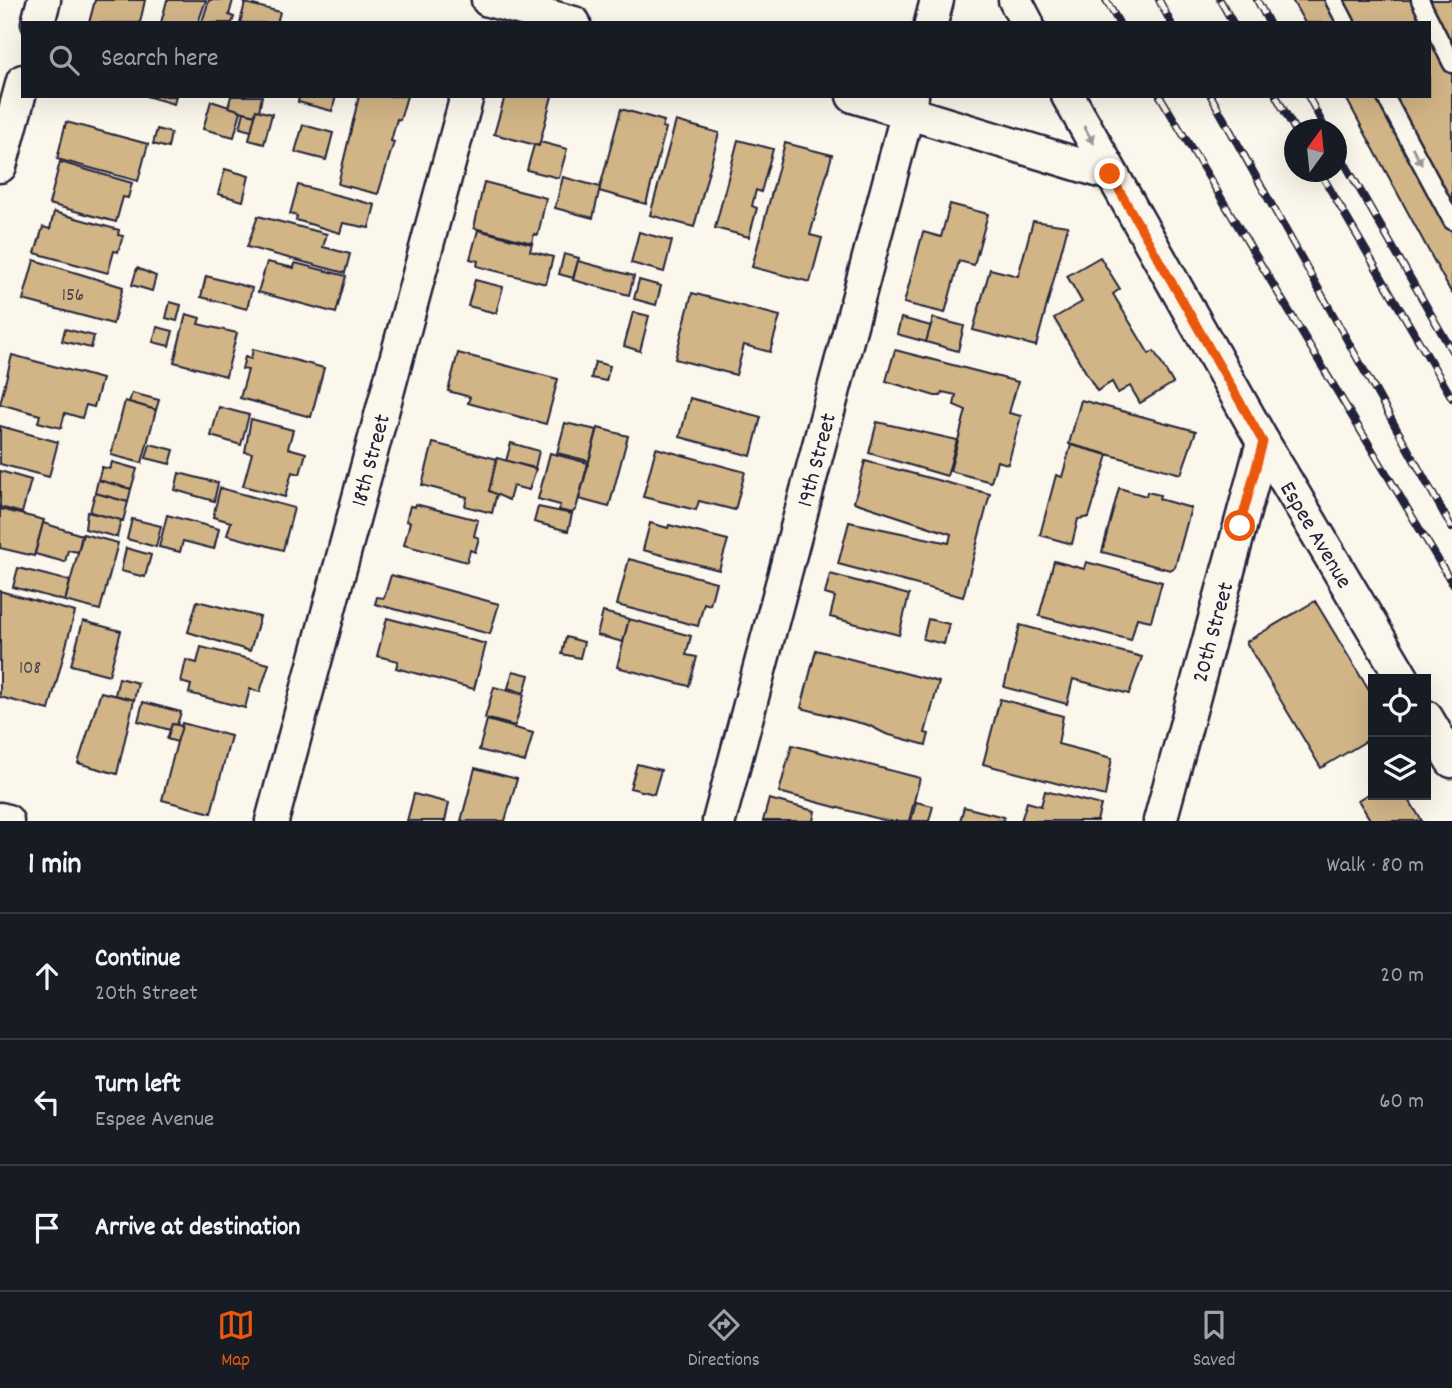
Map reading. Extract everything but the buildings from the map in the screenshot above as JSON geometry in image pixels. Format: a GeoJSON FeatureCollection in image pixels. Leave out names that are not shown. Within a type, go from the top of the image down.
{"type":"FeatureCollection","features":[{"type":"Feature","properties":{"kind":"street"},"geometry":{"type":"LineString","coordinates":[[39,21],[44,0]]}},
{"type":"Feature","properties":{"kind":"street"},"geometry":{"type":"LineString","coordinates":[[932,21],[937,0]]}},
{"type":"Feature","properties":{"kind":"street"},"geometry":{"type":"LineString","coordinates":[[1015,0],[1026,21]]}},
{"type":"Feature","properties":{"kind":"street"},"geometry":{"type":"LineString","coordinates":[[490,6],[564,21]]}},
{"type":"Feature","properties":{"kind":"street"},"geometry":{"type":"LineString","coordinates":[[0,166],[21,88]]}},
{"type":"Feature","properties":{"kind":"street","name":"18th Street"},"geometry":{"type":"LineString","coordinates":[[272,821],[466,98]]}},
{"type":"Feature","properties":{"kind":"street"},"geometry":{"type":"LineString","coordinates":[[867,98],[910,104],[1110,174]]}},
{"type":"Feature","properties":{"kind":"street","name":"Espee Avenue"},"geometry":{"type":"LineString","coordinates":[[1069,98],[1263,442],[1400,674]]}},
{"type":"Feature","properties":{"kind":"street","name":"19th Street"},"geometry":{"type":"LineString","coordinates":[[719,821],[910,104]]}},
{"type":"Feature","properties":{"kind":"street","name":"20th Street"},"geometry":{"type":"LineString","coordinates":[[1160,821],[1263,442]]}},
{"type":"Feature","properties":{"kind":"street"},"geometry":{"type":"LineString","coordinates":[[1431,725],[1452,761]]}},
{"type":"Feature","properties":{"kind":"street"},"geometry":{"type":"LineString","coordinates":[[0,819],[6,821]]}},
{"type":"Feature","properties":{"kind":"lane"},"geometry":{"type":"LineString","coordinates":[[1334,0],[1345,21]]}},
{"type":"Feature","properties":{"kind":"lane"},"geometry":{"type":"LineString","coordinates":[[1420,0],[1430,21]]}},
{"type":"Feature","properties":{"kind":"lane"},"geometry":{"type":"LineString","coordinates":[[1431,22],[1452,64]]}},
{"type":"Feature","properties":{"kind":"lane"},"geometry":{"type":"LineString","coordinates":[[1386,98],[1452,221]]}},
{"type":"Feature","properties":{"kind":"railway"},"geometry":{"type":"LineString","coordinates":[[1106,0],[1118,21]]}},
{"type":"Feature","properties":{"kind":"railway"},"geometry":{"type":"LineString","coordinates":[[1159,0],[1170,21]]}},
{"type":"Feature","properties":{"kind":"railway"},"geometry":{"type":"LineString","coordinates":[[1220,0],[1232,21]]}},
{"type":"Feature","properties":{"kind":"railway"},"geometry":{"type":"LineString","coordinates":[[1257,0],[1268,21]]}},
{"type":"Feature","properties":{"kind":"railway"},"geometry":{"type":"LineString","coordinates":[[1161,98],[1452,583]]}},
{"type":"Feature","properties":{"kind":"railway"},"geometry":{"type":"LineString","coordinates":[[1212,98],[1452,528]]}},
{"type":"Feature","properties":{"kind":"railway"},"geometry":{"type":"LineString","coordinates":[[1277,98],[1289,119]]}},
{"type":"Feature","properties":{"kind":"railway"},"geometry":{"type":"LineString","coordinates":[[1309,98],[1320,119]]}},
{"type":"Feature","properties":{"kind":"railway"},"geometry":{"type":"LineString","coordinates":[[1347,167],[1452,351]]}},
{"type":"Feature","properties":{"kind":"railway"},"geometry":{"type":"LineString","coordinates":[[1326,182],[1452,398]]}},
{"type":"Feature","properties":{"kind":"route"},"geometry":{"type":"LineString","coordinates":[[1110,174],[1263,442],[1240,526]]}}]}
